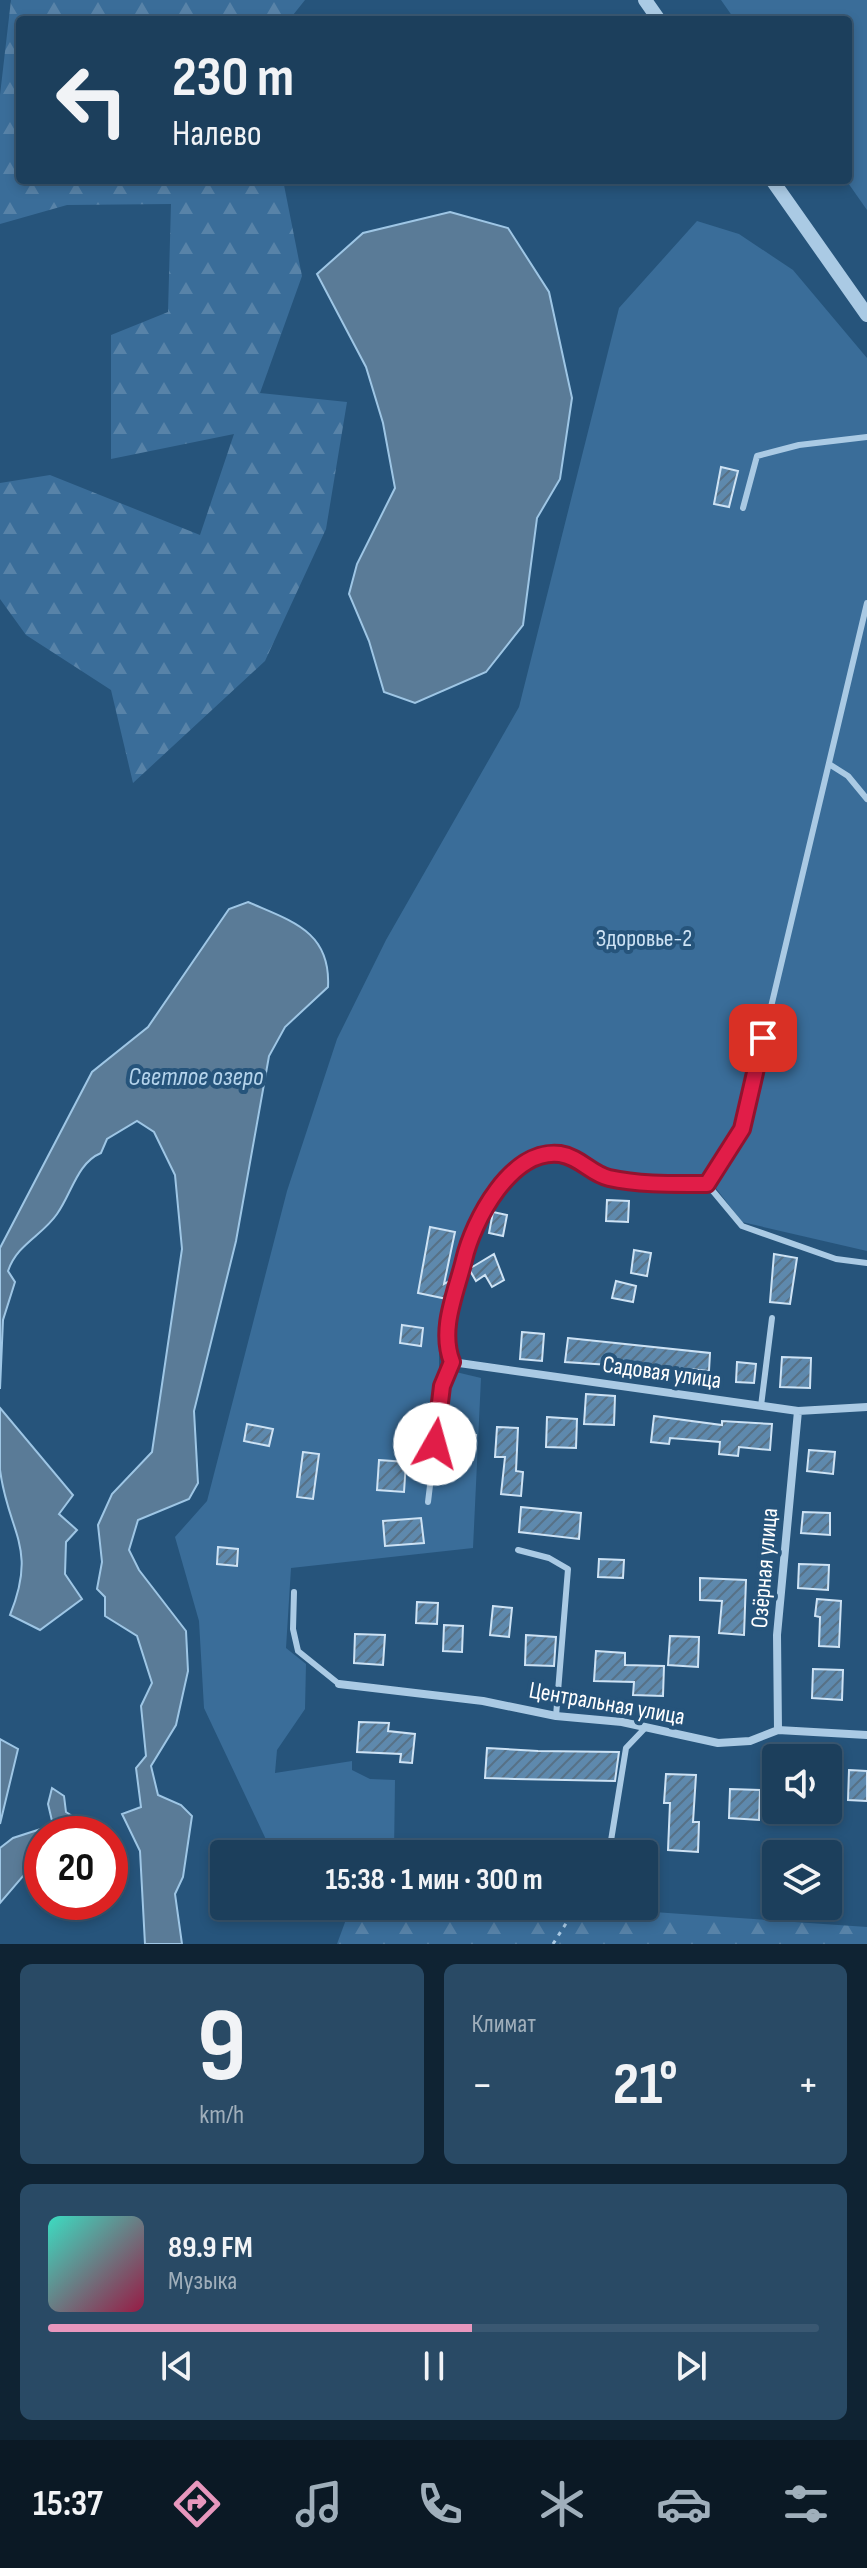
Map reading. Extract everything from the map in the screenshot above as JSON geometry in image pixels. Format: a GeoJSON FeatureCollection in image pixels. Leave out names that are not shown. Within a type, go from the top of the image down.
{"type":"FeatureCollection","features":[{"type":"Feature","properties":{"kind":"street"},"geometry":{"type":"LineString","coordinates":[[775,184],[867,315]]}},
{"type":"Feature","properties":{"kind":"street","name":"Садовая улица"},"geometry":{"type":"LineString","coordinates":[[452,1362],[798,1411],[867,1407]]}},
{"type":"Feature","properties":{"kind":"street","name":"Озёрная улица"},"geometry":{"type":"LineString","coordinates":[[778,1730],[777,1635],[798,1411]]}},
{"type":"Feature","properties":{"kind":"street","name":"Центральная улица"},"geometry":{"type":"LineString","coordinates":[[339,1684],[483,1701],[556,1716],[646,1727],[718,1743],[750,1741],[778,1730],[867,1735]]}},
{"type":"Feature","properties":{"kind":"lane"},"geometry":{"type":"LineString","coordinates":[[743,508],[757,456],[799,445],[867,437]]}},
{"type":"Feature","properties":{"kind":"lane"},"geometry":{"type":"LineString","coordinates":[[707,1184],[742,1129],[867,603]]}},
{"type":"Feature","properties":{"kind":"lane"},"geometry":{"type":"LineString","coordinates":[[829,764],[848,776],[867,799]]}},
{"type":"Feature","properties":{"kind":"lane"},"geometry":{"type":"LineString","coordinates":[[428,1502],[442,1386],[452,1362],[447,1348],[450,1310],[468,1242],[483,1207],[505,1179],[538,1158],[556,1153],[575,1157],[605,1178],[661,1185],[707,1184]]}},
{"type":"Feature","properties":{"kind":"lane"},"geometry":{"type":"LineString","coordinates":[[707,1184],[742,1226],[836,1259],[867,1263]]}},
{"type":"Feature","properties":{"kind":"lane"},"geometry":{"type":"LineString","coordinates":[[761,1406],[772,1318]]}},
{"type":"Feature","properties":{"kind":"lane"},"geometry":{"type":"LineString","coordinates":[[518,1550],[549,1558],[568,1569],[556,1716]]}},
{"type":"Feature","properties":{"kind":"lane"},"geometry":{"type":"LineString","coordinates":[[294,1592],[293,1629],[298,1651],[339,1684]]}},
{"type":"Feature","properties":{"kind":"lane"},"geometry":{"type":"LineString","coordinates":[[611,1840],[626,1748],[646,1727]]}},
{"type":"Feature","properties":{"kind":"path"},"geometry":{"type":"LineString","coordinates":[[553,1944],[568,1920]]}},
{"type":"Feature","properties":{"kind":"green space"},"geometry":{"type":"Polygon","coordinates":[[[11,0],[305,0],[292,16],[16,16],[16,184],[284,184],[302,276],[260,393],[347,402],[326,529],[265,661],[133,783],[111,690],[26,635],[0,599],[0,483],[50,475],[200,535],[234,434],[111,459],[111,335],[168,312],[171,204],[67,205],[0,224],[0,95],[11,0]]]}},
{"type":"Feature","properties":{"kind":"green space"},"geometry":{"type":"Polygon","coordinates":[[[721,0],[867,0],[867,210],[849,184],[852,184],[852,16],[732,16],[721,0]]]}},
{"type":"Feature","properties":{"kind":"green space","name":"Здоровье-2"},"geometry":{"type":"Polygon","coordinates":[[[697,221],[739,234],[793,270],[867,358],[867,1251],[742,1222],[715,1187],[698,1178],[671,1179],[608,1172],[572,1150],[554,1149],[533,1155],[493,1183],[457,1256],[439,1352],[439,1368],[481,1378],[473,1548],[291,1568],[286,1648],[306,1664],[305,1709],[277,1750],[275,1773],[352,1761],[352,1770],[370,1779],[395,1780],[394,1840],[266,1840],[204,1708],[199,1621],[175,1537],[207,1501],[287,1191],[337,1039],[386,940],[519,707],[619,308],[697,221]]]}},
{"type":"Feature","properties":{"kind":"green space"},"geometry":{"type":"Polygon","coordinates":[[[658,1912],[867,1927],[867,1944],[337,1944],[346,1920],[658,1920],[658,1912]]]}},
{"type":"Feature","properties":{"kind":"water"},"geometry":{"type":"Polygon","coordinates":[[[450,212],[508,228],[549,292],[572,398],[560,479],[537,518],[523,625],[486,672],[415,703],[384,692],[369,641],[349,594],[357,564],[395,488],[383,423],[366,367],[317,274],[363,233],[450,212]]]}},
{"type":"Feature","properties":{"kind":"water","name":"Светлое озеро"},"geometry":{"type":"Polygon","coordinates":[[[248,902],[293,922],[305,931],[323,953],[328,987],[285,1027],[269,1056],[236,1241],[194,1411],[198,1483],[189,1499],[138,1520],[129,1550],[139,1570],[186,1631],[188,1671],[176,1725],[151,1766],[158,1795],[181,1805],[192,1816],[183,1877],[175,1894],[182,1944],[145,1944],[140,1851],[128,1826],[128,1816],[122,1814],[141,1807],[136,1768],[146,1756],[141,1706],[152,1683],[137,1636],[105,1616],[105,1597],[97,1589],[102,1562],[98,1525],[112,1494],[152,1452],[182,1249],[175,1175],[154,1132],[137,1121],[107,1139],[101,1153],[80,1171],[57,1214],[12,1262],[8,1271],[15,1282],[3,1320],[0,1389],[0,1248],[92,1072],[148,1027],[229,909],[248,902]]]}},
{"type":"Feature","properties":{"kind":"water"},"geometry":{"type":"Polygon","coordinates":[[[0,1408],[73,1495],[59,1514],[77,1530],[66,1542],[65,1574],[82,1599],[40,1630],[10,1615],[18,1592],[21,1555],[0,1470],[0,1408]]]}},
{"type":"Feature","properties":{"kind":"water"},"geometry":{"type":"Polygon","coordinates":[[[0,1739],[18,1749],[0,1824],[0,1739]]]}},
{"type":"Feature","properties":{"kind":"water"},"geometry":{"type":"Polygon","coordinates":[[[52,1788],[64,1796],[66,1812],[72,1816],[51,1816],[48,1804],[52,1788]]]}},
{"type":"Feature","properties":{"kind":"water"},"geometry":{"type":"Polygon","coordinates":[[[24,1834],[24,1875],[0,1903],[0,1848],[24,1834]]]}},
{"type":"Feature","properties":{"kind":"building"},"geometry":{"type":"Polygon","coordinates":[[[721,467],[738,471],[729,507],[714,504],[721,467]]]}},
{"type":"Feature","properties":{"kind":"building"},"geometry":{"type":"Polygon","coordinates":[[[607,1200],[629,1201],[628,1222],[606,1221],[607,1200]]]}},
{"type":"Feature","properties":{"kind":"building"},"geometry":{"type":"Polygon","coordinates":[[[493,1212],[507,1215],[503,1236],[489,1233],[493,1212]]]}},
{"type":"Feature","properties":{"kind":"building"},"geometry":{"type":"Polygon","coordinates":[[[430,1227],[455,1232],[444,1284],[451,1280],[447,1299],[418,1293],[430,1227]]]}},
{"type":"Feature","properties":{"kind":"building"},"geometry":{"type":"Polygon","coordinates":[[[634,1250],[651,1253],[647,1276],[631,1273],[634,1250]]]}},
{"type":"Feature","properties":{"kind":"building"},"geometry":{"type":"Polygon","coordinates":[[[494,1254],[504,1280],[492,1287],[485,1275],[476,1281],[469,1269],[494,1254]]]}},
{"type":"Feature","properties":{"kind":"building"},"geometry":{"type":"Polygon","coordinates":[[[774,1254],[797,1258],[790,1304],[770,1302],[774,1254]]]}},
{"type":"Feature","properties":{"kind":"building"},"geometry":{"type":"Polygon","coordinates":[[[616,1281],[636,1286],[633,1302],[612,1298],[616,1281]]]}},
{"type":"Feature","properties":{"kind":"building"},"geometry":{"type":"Polygon","coordinates":[[[402,1325],[423,1328],[421,1346],[400,1343],[402,1325]]]}},
{"type":"Feature","properties":{"kind":"building"},"geometry":{"type":"Polygon","coordinates":[[[522,1332],[544,1334],[542,1361],[520,1359],[522,1332]]]}},
{"type":"Feature","properties":{"kind":"building"},"geometry":{"type":"Polygon","coordinates":[[[568,1338],[710,1353],[709,1371],[680,1368],[680,1374],[656,1368],[565,1362],[568,1338]]]}},
{"type":"Feature","properties":{"kind":"building"},"geometry":{"type":"Polygon","coordinates":[[[782,1357],[811,1358],[810,1388],[780,1387],[782,1357]]]}},
{"type":"Feature","properties":{"kind":"building"},"geometry":{"type":"Polygon","coordinates":[[[737,1362],[756,1364],[754,1383],[736,1382],[737,1362]]]}},
{"type":"Feature","properties":{"kind":"building"},"geometry":{"type":"Polygon","coordinates":[[[586,1394],[615,1396],[614,1425],[584,1424],[586,1394]]]}},
{"type":"Feature","properties":{"kind":"building"},"geometry":{"type":"Polygon","coordinates":[[[654,1416],[722,1425],[722,1421],[772,1424],[770,1450],[739,1447],[738,1456],[719,1454],[720,1442],[670,1438],[669,1444],[651,1442],[654,1416]]]}},
{"type":"Feature","properties":{"kind":"building"},"geometry":{"type":"Polygon","coordinates":[[[547,1417],[577,1419],[576,1448],[546,1447],[547,1417]]]}},
{"type":"Feature","properties":{"kind":"building"},"geometry":{"type":"Polygon","coordinates":[[[247,1424],[273,1429],[269,1446],[244,1441],[247,1424]]]}},
{"type":"Feature","properties":{"kind":"building"},"geometry":{"type":"Polygon","coordinates":[[[497,1427],[518,1428],[516,1471],[523,1472],[521,1496],[501,1494],[505,1457],[495,1457],[497,1427]]]}},
{"type":"Feature","properties":{"kind":"building"},"geometry":{"type":"Polygon","coordinates":[[[457,1433],[476,1435],[473,1460],[455,1458],[457,1433]]]}},
{"type":"Feature","properties":{"kind":"building"},"geometry":{"type":"Polygon","coordinates":[[[809,1450],[835,1452],[833,1474],[807,1471],[809,1450]]]}},
{"type":"Feature","properties":{"kind":"building"},"geometry":{"type":"Polygon","coordinates":[[[303,1452],[319,1454],[313,1499],[297,1497],[303,1452]]]}},
{"type":"Feature","properties":{"kind":"building"},"geometry":{"type":"Polygon","coordinates":[[[379,1460],[406,1462],[404,1492],[377,1490],[379,1460]]]}},
{"type":"Feature","properties":{"kind":"building"},"geometry":{"type":"Polygon","coordinates":[[[521,1507],[581,1513],[579,1539],[519,1532],[521,1507]]]}},
{"type":"Feature","properties":{"kind":"building"},"geometry":{"type":"Polygon","coordinates":[[[803,1512],[830,1513],[830,1535],[801,1533],[803,1512]]]}},
{"type":"Feature","properties":{"kind":"building"},"geometry":{"type":"Polygon","coordinates":[[[421,1518],[424,1543],[385,1546],[383,1521],[421,1518]]]}},
{"type":"Feature","properties":{"kind":"building"},"geometry":{"type":"Polygon","coordinates":[[[218,1547],[238,1549],[237,1566],[217,1564],[218,1547]]]}},
{"type":"Feature","properties":{"kind":"building"},"geometry":{"type":"Polygon","coordinates":[[[599,1559],[624,1560],[623,1578],[598,1577],[599,1559]]]}},
{"type":"Feature","properties":{"kind":"building"},"geometry":{"type":"Polygon","coordinates":[[[799,1564],[829,1565],[828,1590],[798,1588],[799,1564]]]}},
{"type":"Feature","properties":{"kind":"building"},"geometry":{"type":"Polygon","coordinates":[[[700,1578],[746,1580],[744,1635],[719,1633],[722,1601],[700,1600],[700,1578]]]}},
{"type":"Feature","properties":{"kind":"building"},"geometry":{"type":"Polygon","coordinates":[[[817,1599],[841,1601],[839,1647],[819,1646],[820,1617],[815,1616],[817,1599]]]}},
{"type":"Feature","properties":{"kind":"building"},"geometry":{"type":"Polygon","coordinates":[[[417,1602],[438,1603],[437,1624],[416,1623],[417,1602]]]}},
{"type":"Feature","properties":{"kind":"building"},"geometry":{"type":"Polygon","coordinates":[[[493,1606],[512,1608],[509,1637],[490,1635],[493,1606]]]}},
{"type":"Feature","properties":{"kind":"building"},"geometry":{"type":"Polygon","coordinates":[[[444,1625],[463,1626],[462,1652],[443,1651],[444,1625]]]}},
{"type":"Feature","properties":{"kind":"building"},"geometry":{"type":"Polygon","coordinates":[[[355,1634],[385,1635],[383,1665],[354,1663],[355,1634]]]}},
{"type":"Feature","properties":{"kind":"building"},"geometry":{"type":"Polygon","coordinates":[[[526,1635],[556,1637],[554,1666],[525,1665],[526,1635]]]}},
{"type":"Feature","properties":{"kind":"building"},"geometry":{"type":"Polygon","coordinates":[[[670,1636],[699,1637],[698,1667],[668,1665],[670,1636]]]}},
{"type":"Feature","properties":{"kind":"building"},"geometry":{"type":"Polygon","coordinates":[[[596,1651],[625,1653],[625,1665],[664,1666],[663,1696],[633,1695],[634,1682],[594,1681],[596,1651]]]}},
{"type":"Feature","properties":{"kind":"building"},"geometry":{"type":"Polygon","coordinates":[[[813,1669],[843,1670],[842,1700],[812,1698],[813,1669]]]}},
{"type":"Feature","properties":{"kind":"building"},"geometry":{"type":"Polygon","coordinates":[[[359,1722],[389,1723],[388,1731],[415,1734],[412,1763],[400,1762],[401,1754],[357,1752],[359,1722]]]}},
{"type":"Feature","properties":{"kind":"building"},"geometry":{"type":"Polygon","coordinates":[[[487,1748],[619,1752],[615,1781],[485,1778],[487,1748]]]}},
{"type":"Feature","properties":{"kind":"building"},"geometry":{"type":"Polygon","coordinates":[[[849,1770],[867,1771],[867,1801],[848,1800],[849,1770]]]}},
{"type":"Feature","properties":{"kind":"building"},"geometry":{"type":"Polygon","coordinates":[[[666,1774],[696,1775],[693,1822],[699,1822],[698,1852],[668,1850],[670,1803],[664,1803],[666,1774]]]}},
{"type":"Feature","properties":{"kind":"building"},"geometry":{"type":"Polygon","coordinates":[[[730,1789],[760,1790],[759,1820],[729,1818],[730,1789]]]}},
{"type":"Feature","properties":{"kind":"route"},"geometry":{"type":"LineString","coordinates":[[435,1444],[442,1386],[452,1362],[447,1348],[450,1310],[468,1242],[483,1207],[505,1179],[538,1158],[556,1153],[575,1157],[605,1178],[661,1185],[707,1184],[742,1129],[763,1038]]}}]}
